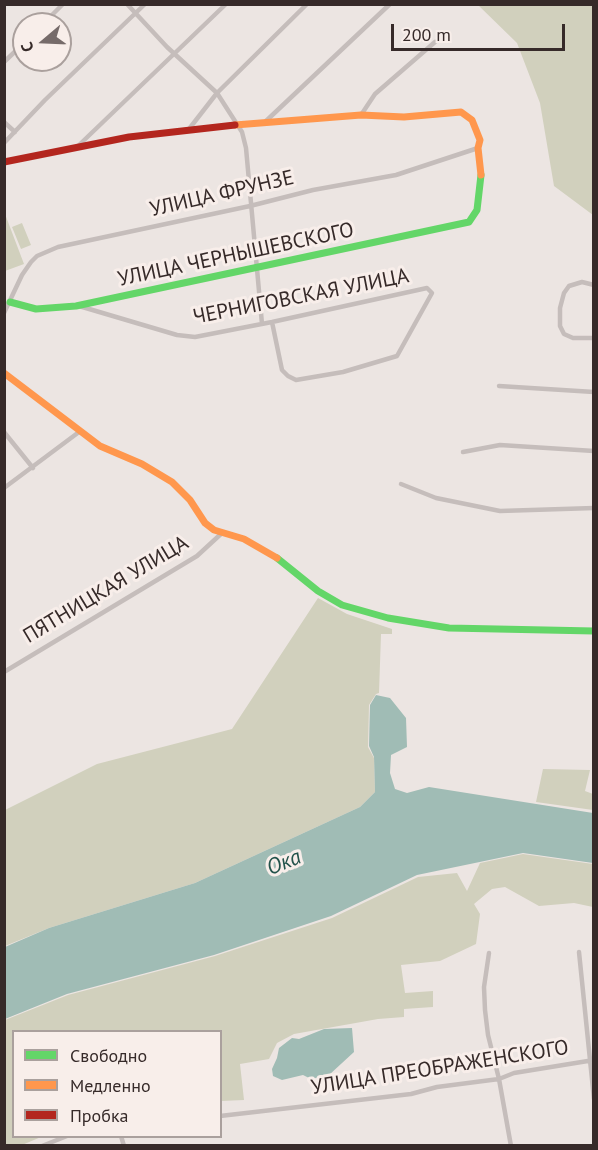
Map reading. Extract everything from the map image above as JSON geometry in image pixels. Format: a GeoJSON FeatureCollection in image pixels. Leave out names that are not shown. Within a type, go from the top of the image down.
{"type":"FeatureCollection","features":[{"type":"Feature","properties":{"kind":"street"},"geometry":{"type":"LineString","coordinates":[[127,4],[175,55],[217,93],[242,132],[246,148],[262,324]]}},
{"type":"Feature","properties":{"kind":"street"},"geometry":{"type":"LineString","coordinates":[[4,144],[45,100],[145,4]]}},
{"type":"Feature","properties":{"kind":"street"},"geometry":{"type":"LineString","coordinates":[[76,148],[226,4]]}},
{"type":"Feature","properties":{"kind":"street"},"geometry":{"type":"LineString","coordinates":[[189,129],[217,93],[307,4]]}},
{"type":"Feature","properties":{"kind":"street"},"geometry":{"type":"LineString","coordinates":[[266,121],[390,4]]}},
{"type":"Feature","properties":{"kind":"street"},"geometry":{"type":"LineString","coordinates":[[361,115],[375,94],[435,42]]}},
{"type":"Feature","properties":{"kind":"street"},"geometry":{"type":"LineString","coordinates":[[4,162],[129,137],[189,129],[361,115],[404,117],[461,112],[472,120],[480,140],[478,148]]}},
{"type":"Feature","properties":{"kind":"street"},"geometry":{"type":"LineString","coordinates":[[4,122],[15,132]]}},
{"type":"Feature","properties":{"kind":"street","name":"УЛИЦА ФРУНЗЕ"},"geometry":{"type":"LineString","coordinates":[[4,313],[22,275],[32,262],[37,256],[58,247],[250,206],[313,190],[396,175],[478,148]]}},
{"type":"Feature","properties":{"kind":"street","name":"УЛИЦА ЧЕРНЫШЕВСКОГО"},"geometry":{"type":"LineString","coordinates":[[10,302],[36,309],[76,306],[469,222],[477,210],[481,174],[478,148]]}},
{"type":"Feature","properties":{"kind":"street"},"geometry":{"type":"LineString","coordinates":[[594,285],[582,282],[569,286],[564,293],[560,308],[560,326],[564,334],[573,338],[594,338]]}},
{"type":"Feature","properties":{"kind":"street","name":"ЧЕРНИГОВСКАЯ УЛИЦА"},"geometry":{"type":"LineString","coordinates":[[76,306],[177,335],[195,337],[427,288],[432,293],[397,357],[343,372],[296,380],[288,376],[282,370],[272,322]]}},
{"type":"Feature","properties":{"kind":"street"},"geometry":{"type":"LineString","coordinates":[[4,373],[100,446],[142,464],[172,482],[190,500],[205,523],[214,530],[244,539],[264,549],[289,566],[318,591],[342,605],[388,618],[449,628],[594,631]]}},
{"type":"Feature","properties":{"kind":"street"},"geometry":{"type":"LineString","coordinates":[[499,386],[594,392]]}},
{"type":"Feature","properties":{"kind":"street"},"geometry":{"type":"LineString","coordinates":[[4,432],[33,468]]}},
{"type":"Feature","properties":{"kind":"street"},"geometry":{"type":"LineString","coordinates":[[4,488],[80,432]]}},
{"type":"Feature","properties":{"kind":"street"},"geometry":{"type":"LineString","coordinates":[[463,452],[500,445],[594,451]]}},
{"type":"Feature","properties":{"kind":"street"},"geometry":{"type":"LineString","coordinates":[[401,484],[436,498],[500,511],[594,508]]}},
{"type":"Feature","properties":{"kind":"street","name":"ПЯТНИЦКАЯ УЛИЦА"},"geometry":{"type":"LineString","coordinates":[[4,672],[197,556],[222,533]]}},
{"type":"Feature","properties":{"kind":"street"},"geometry":{"type":"LineString","coordinates":[[579,952],[592,1060],[594,1099]]}},
{"type":"Feature","properties":{"kind":"street"},"geometry":{"type":"LineString","coordinates":[[489,953],[484,987],[484,1010],[500,1079],[511,1146]]}},
{"type":"Feature","properties":{"kind":"street","name":"УЛИЦА ПРЕОБРАЖЕНСКОГО"},"geometry":{"type":"LineString","coordinates":[[222,1116],[411,1094],[437,1087],[500,1079],[514,1073],[592,1060]]}},
{"type":"Feature","properties":{"kind":"street"},"geometry":{"type":"LineString","coordinates":[[42,1146],[64,1138]]}},
{"type":"Feature","properties":{"kind":"green space"},"geometry":{"type":"Polygon","coordinates":[[[478,5],[593,5],[593,215],[554,186],[540,103],[517,43],[478,5]]]}},
{"type":"Feature","properties":{"kind":"green space"},"geometry":{"type":"Polygon","coordinates":[[[5,214],[24,264],[5,271],[4,268],[5,214]]]}},
{"type":"Feature","properties":{"kind":"green space"},"geometry":{"type":"Polygon","coordinates":[[[22,223],[31,245],[21,249],[12,227],[22,223]]]}},
{"type":"Feature","properties":{"kind":"green space"},"geometry":{"type":"Polygon","coordinates":[[[318,598],[347,614],[392,629],[392,634],[381,634],[379,693],[369,705],[368,747],[374,758],[375,792],[360,807],[195,883],[49,928],[5,946],[5,810],[97,764],[232,729],[318,598]]]}},
{"type":"Feature","properties":{"kind":"green space"},"geometry":{"type":"Polygon","coordinates":[[[543,769],[590,770],[585,791],[593,794],[593,810],[536,802],[543,769]]]}},
{"type":"Feature","properties":{"kind":"green space"},"geometry":{"type":"Polygon","coordinates":[[[523,854],[593,864],[593,907],[574,903],[539,906],[505,887],[492,889],[474,904],[480,914],[476,944],[440,961],[401,965],[405,993],[433,991],[433,1007],[404,1009],[404,1017],[378,1019],[294,1034],[277,1043],[269,1059],[240,1064],[244,1100],[222,1101],[222,1030],[12,1030],[12,1138],[39,1138],[22,1145],[5,1145],[5,1020],[68,995],[215,956],[332,918],[418,877],[457,873],[467,891],[480,863],[523,854]]]}},
{"type":"Feature","properties":{"kind":"water","name":"Ока"},"geometry":{"type":"Polygon","coordinates":[[[376,695],[390,698],[406,718],[407,747],[391,755],[390,773],[395,789],[407,793],[429,787],[593,813],[593,863],[523,853],[417,875],[331,916],[214,955],[67,994],[5,1019],[5,947],[49,928],[195,883],[360,807],[375,792],[374,757],[369,746],[370,705],[376,695]]]}},
{"type":"Feature","properties":{"kind":"water"},"geometry":{"type":"Polygon","coordinates":[[[352,1028],[354,1052],[329,1075],[311,1079],[303,1075],[282,1080],[273,1076],[272,1069],[279,1048],[292,1038],[299,1039],[324,1029],[352,1028]]]}},
{"type":"Feature","properties":{"kind":"traffic: fast"},"geometry":{"type":"LineString","coordinates":[[10,302],[36,309],[76,306],[469,222],[477,210],[481,175]]}},
{"type":"Feature","properties":{"kind":"traffic: fast"},"geometry":{"type":"LineString","coordinates":[[277,558],[318,591],[342,605],[388,618],[449,628],[594,631]]}},
{"type":"Feature","properties":{"kind":"traffic: slow"},"geometry":{"type":"LineString","coordinates":[[235,125],[361,115],[404,117],[461,112],[472,120],[480,140],[478,148],[481,175]]}},
{"type":"Feature","properties":{"kind":"traffic: slow"},"geometry":{"type":"LineString","coordinates":[[4,373],[100,446],[142,464],[172,482],[190,500],[205,523],[214,530],[244,539],[277,558]]}},
{"type":"Feature","properties":{"kind":"traffic: jam"},"geometry":{"type":"LineString","coordinates":[[4,162],[129,137],[235,125]]}}]}
